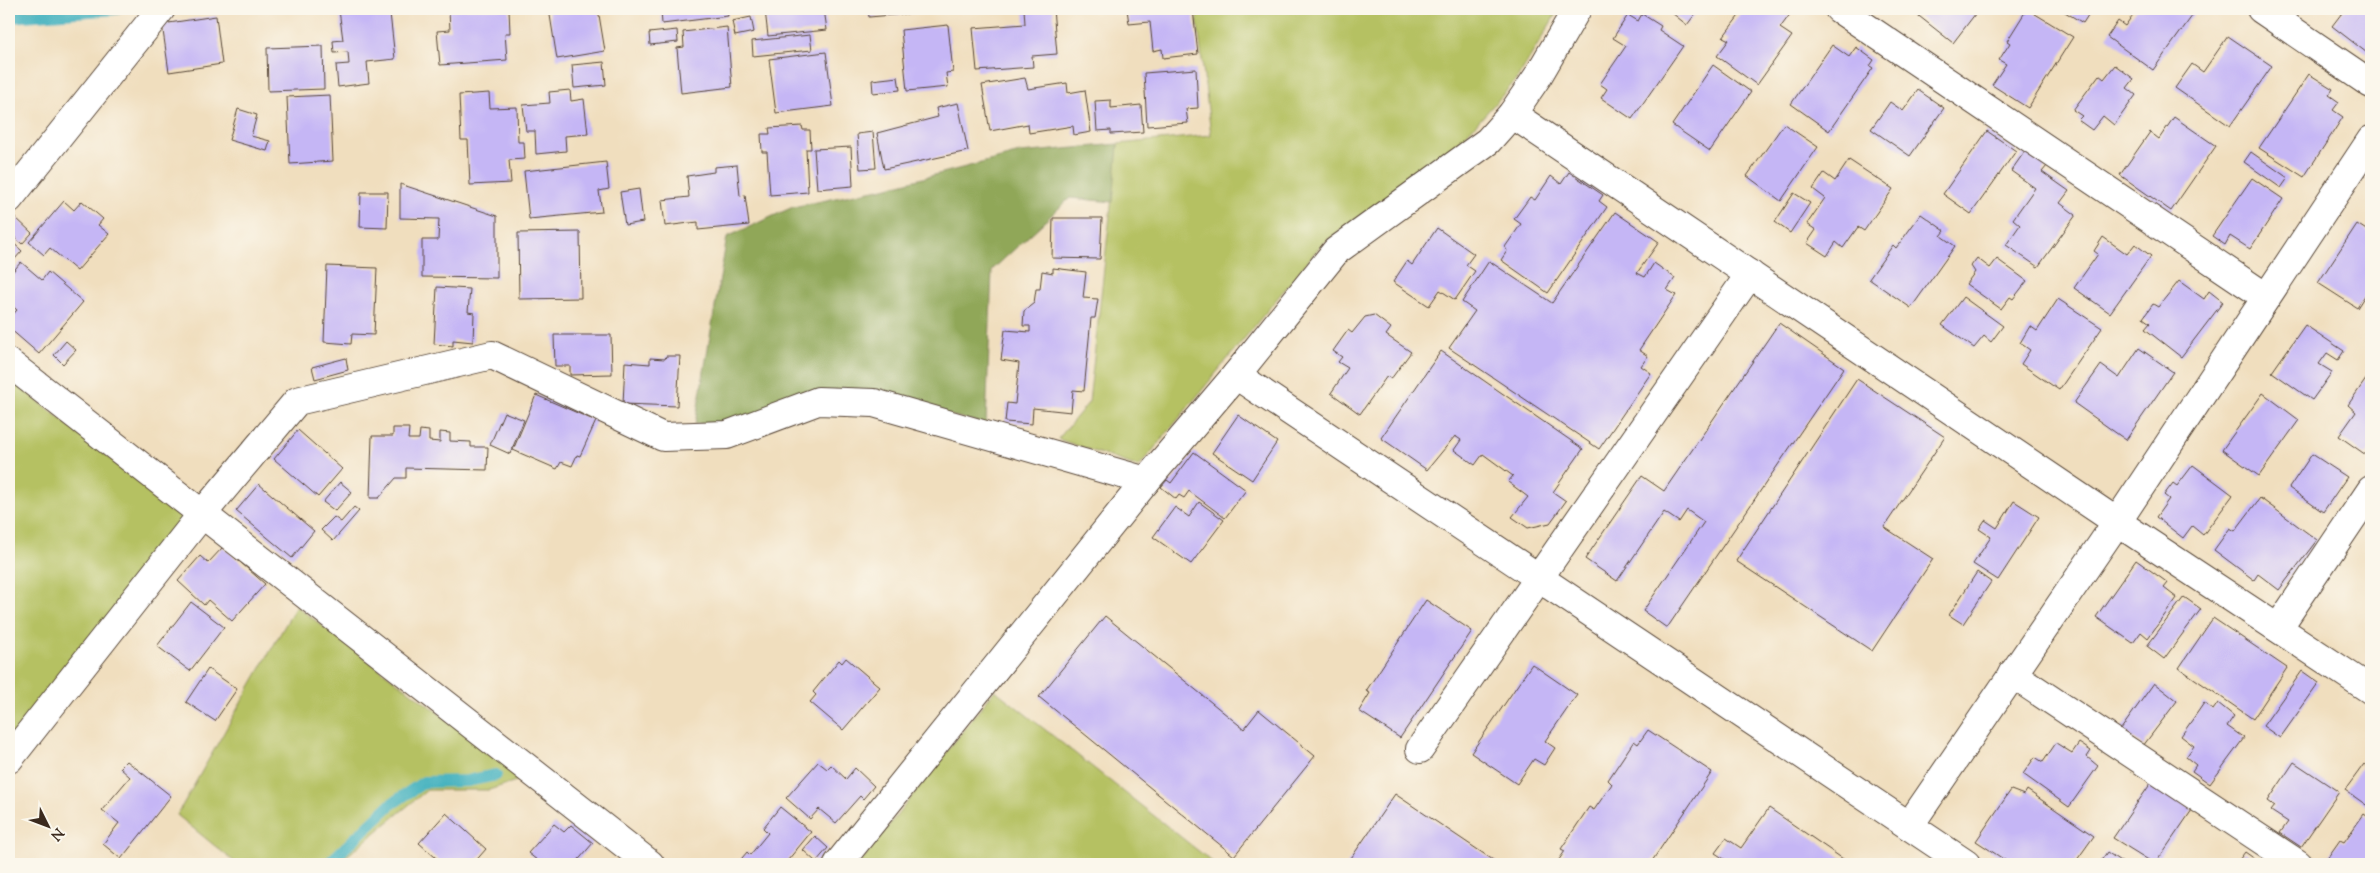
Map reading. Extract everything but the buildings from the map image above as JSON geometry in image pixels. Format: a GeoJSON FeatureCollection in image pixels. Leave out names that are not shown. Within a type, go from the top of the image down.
{"type":"FeatureCollection","features":[{"type":"Feature","properties":{"kind":"street"},"geometry":{"type":"LineString","coordinates":[[9,200],[161,9]]}},
{"type":"Feature","properties":{"kind":"street"},"geometry":{"type":"LineString","coordinates":[[838,864],[1146,481],[1236,375],[1336,251],[1488,141],[1512,114],[1538,76],[1577,9]]}},
{"type":"Feature","properties":{"kind":"street"},"geometry":{"type":"LineString","coordinates":[[1839,9],[2266,297]]}},
{"type":"Feature","properties":{"kind":"street"},"geometry":{"type":"LineString","coordinates":[[2261,9],[2371,84]]}},
{"type":"Feature","properties":{"kind":"street"},"geometry":{"type":"LineString","coordinates":[[1512,114],[2116,522],[2371,690]]}},
{"type":"Feature","properties":{"kind":"street"},"geometry":{"type":"LineString","coordinates":[[1909,826],[2116,522],[2371,140]]}},
{"type":"Feature","properties":{"kind":"street"},"geometry":{"type":"LineString","coordinates":[[1420,750],[1750,274]]}},
{"type":"Feature","properties":{"kind":"street"},"geometry":{"type":"LineString","coordinates":[[9,760],[203,513],[297,401],[492,355],[663,436],[727,435],[818,401],[874,403],[1146,481]]}},
{"type":"Feature","properties":{"kind":"street"},"geometry":{"type":"LineString","coordinates":[[9,363],[650,864]]}},
{"type":"Feature","properties":{"kind":"street"},"geometry":{"type":"LineString","coordinates":[[1236,375],[1966,864]]}},
{"type":"Feature","properties":{"kind":"street"},"geometry":{"type":"LineString","coordinates":[[2278,628],[2371,490]]}},
{"type":"Feature","properties":{"kind":"street"},"geometry":{"type":"LineString","coordinates":[[2012,674],[2298,864]]}},
{"type":"Feature","properties":{"kind":"green space"},"geometry":{"type":"Polygon","coordinates":[[[9,9],[116,9],[9,17],[9,9]]]}},
{"type":"Feature","properties":{"kind":"green space"},"geometry":{"type":"Polygon","coordinates":[[[1196,9],[1559,9],[1517,79],[1460,142],[1321,245],[1139,467],[1058,439],[1089,402],[1118,144],[1211,135],[1196,9]]]}},
{"type":"Feature","properties":{"kind":"green space"},"geometry":{"type":"Polygon","coordinates":[[[1118,144],[1113,202],[1070,198],[992,270],[986,424],[858,393],[734,421],[695,424],[727,237],[793,207],[884,188],[1020,153],[1118,144]]]}},
{"type":"Feature","properties":{"kind":"green space"},"geometry":{"type":"Polygon","coordinates":[[[9,378],[185,518],[9,742],[9,378]]]}},
{"type":"Feature","properties":{"kind":"green space"},"geometry":{"type":"Polygon","coordinates":[[[296,606],[525,778],[489,790],[427,790],[337,864],[237,864],[177,815],[296,606]]]}},
{"type":"Feature","properties":{"kind":"green space"},"geometry":{"type":"Polygon","coordinates":[[[995,690],[1215,864],[859,864],[995,690]]]}},
{"type":"Feature","properties":{"kind":"waterway"},"geometry":{"type":"LineString","coordinates":[[9,17],[116,9]]}},
{"type":"Feature","properties":{"kind":"waterway"},"geometry":{"type":"LineString","coordinates":[[328,864],[390,805],[424,782],[467,781],[496,775]]}}]}
